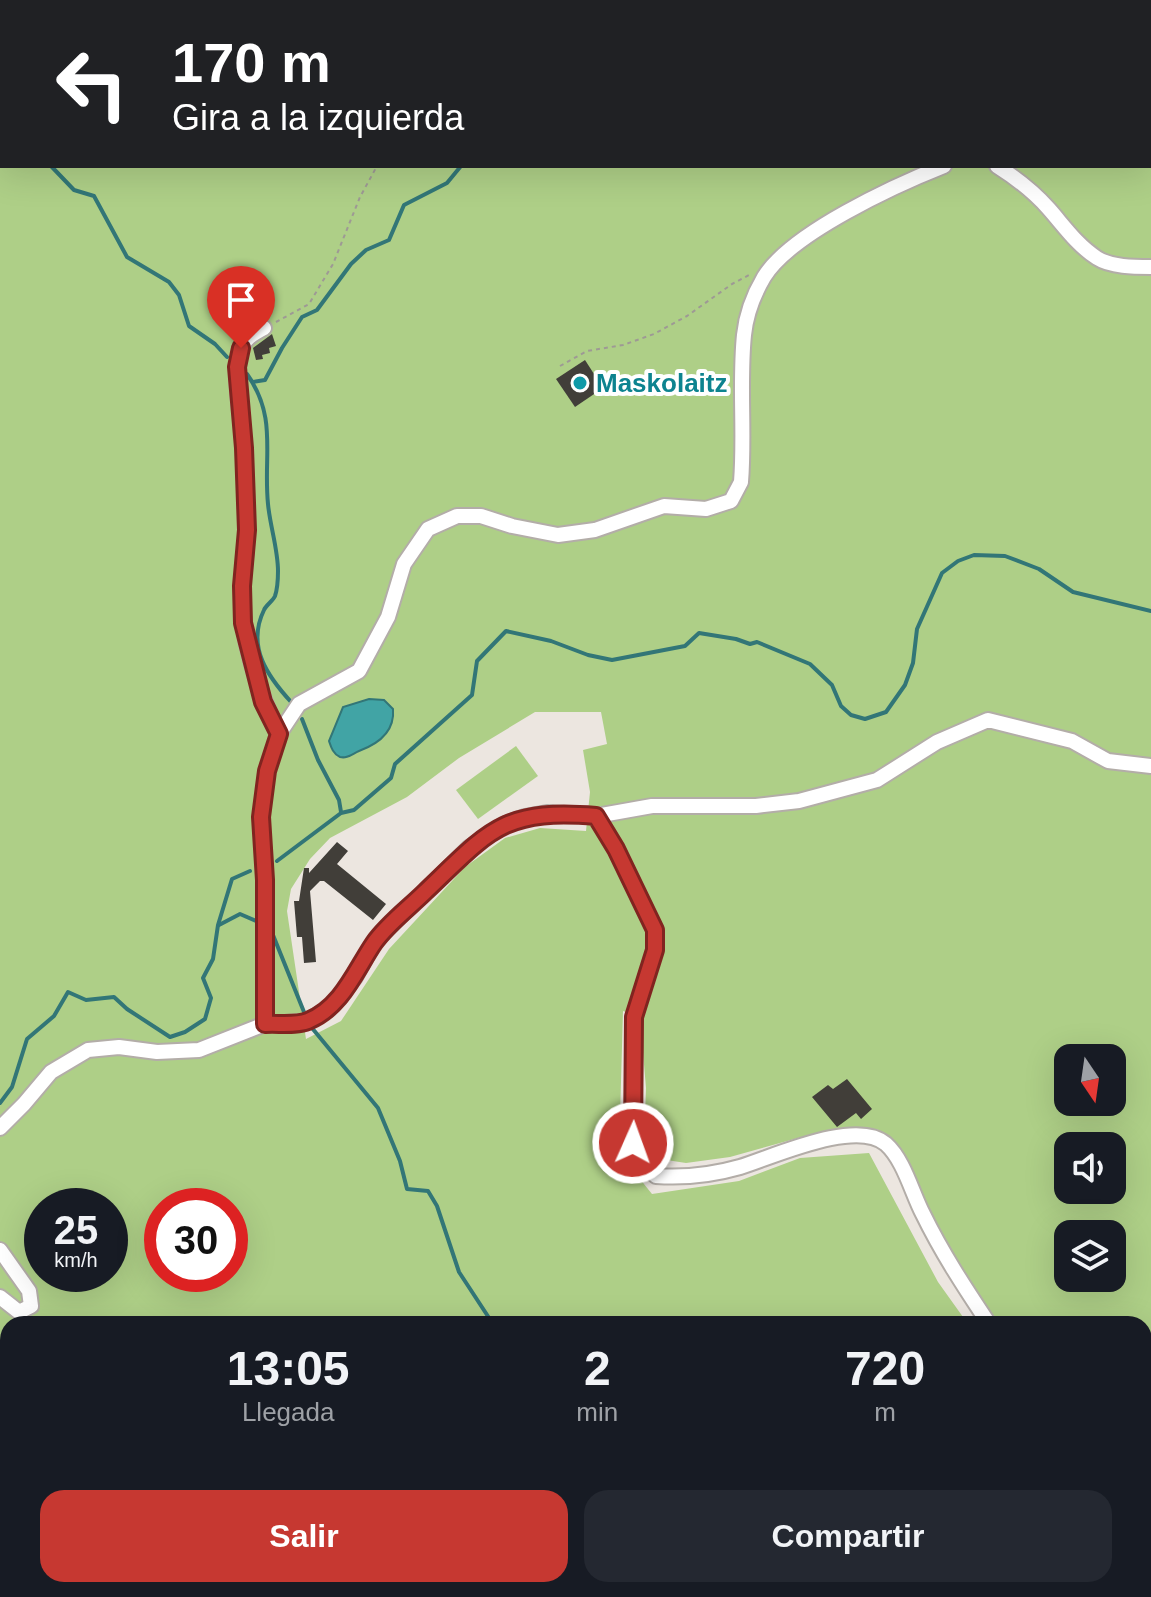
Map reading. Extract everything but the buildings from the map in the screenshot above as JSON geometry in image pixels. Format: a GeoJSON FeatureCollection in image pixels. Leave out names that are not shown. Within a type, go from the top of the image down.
{"type":"FeatureCollection","features":[{"type":"Feature","properties":{"kind":"street"},"geometry":{"type":"LineString","coordinates":[[265,1024],[265,880],[261,817],[267,771],[279,734],[299,704],[359,671],[388,617],[404,564],[428,529],[457,516],[481,516],[558,535],[595,530],[664,506],[706,509],[731,501],[741,482],[744,332],[764,277],[782,256],[803,240],[865,202],[940,168]]}},
{"type":"Feature","properties":{"kind":"street"},"geometry":{"type":"LineString","coordinates":[[1000,168],[1014,176],[1098,259],[1126,266],[1151,267]]}},
{"type":"Feature","properties":{"kind":"street"},"geometry":{"type":"LineString","coordinates":[[264,328],[249,336],[241,348],[237,367],[247,530],[242,586],[243,623],[263,702],[279,734]]}},
{"type":"Feature","properties":{"kind":"street"},"geometry":{"type":"LineString","coordinates":[[0,1128],[51,1072],[88,1050],[119,1047],[157,1052],[199,1050],[265,1024],[305,1022],[329,1009],[355,977],[375,941],[469,848],[503,825],[525,817],[547,813],[596,816],[652,806],[756,806],[799,801],[877,780],[937,742],[988,720],[1072,741],[1108,761],[1151,766]]}},
{"type":"Feature","properties":{"kind":"street"},"geometry":{"type":"LineString","coordinates":[[596,816],[616,849],[655,930],[655,950],[634,1017],[633,1143],[642,1163],[656,1176],[684,1178],[740,1167],[813,1142],[864,1134],[886,1144],[900,1165],[947,1261],[984,1316]]}},
{"type":"Feature","properties":{"kind":"street"},"geometry":{"type":"LineString","coordinates":[[0,1250],[29,1291],[31,1306],[19,1312],[0,1297]]}},
{"type":"Feature","properties":{"kind":"path"},"geometry":{"type":"LineString","coordinates":[[264,328],[309,304],[333,264],[360,197],[376,168]]}},
{"type":"Feature","properties":{"kind":"path"},"geometry":{"type":"LineString","coordinates":[[560,366],[587,351],[623,345],[654,334],[687,316],[744,276],[754,273],[764,277]]}},
{"type":"Feature","properties":{"kind":"green space"},"geometry":{"type":"Polygon","coordinates":[[[0,168],[1151,168],[1151,1316],[994,1316],[951,1254],[897,1144],[879,1130],[860,1127],[816,1133],[730,1157],[686,1163],[660,1159],[644,1145],[646,1088],[640,1017],[623,1011],[619,1153],[652,1194],[739,1181],[800,1158],[869,1153],[938,1282],[962,1316],[0,1316],[0,168]],[[535,712],[459,758],[407,797],[330,838],[310,859],[291,889],[287,911],[306,1039],[341,1021],[389,949],[465,867],[505,838],[540,828],[586,831],[590,792],[583,750],[607,744],[601,712],[535,712]]]}},
{"type":"Feature","properties":{"kind":"green space"},"geometry":{"type":"Polygon","coordinates":[[[516,746],[538,776],[478,819],[456,790],[516,746]]]}},
{"type":"Feature","properties":{"kind":"water"},"geometry":{"type":"Polygon","coordinates":[[[369,699],[384,700],[393,709],[388,731],[373,745],[340,757],[329,741],[343,707],[369,699]]]}},
{"type":"Feature","properties":{"kind":"waterway"},"geometry":{"type":"LineString","coordinates":[[53,168],[74,190],[94,196],[127,257],[169,282],[179,295],[189,326],[215,344],[227,357]]}},
{"type":"Feature","properties":{"kind":"waterway"},"geometry":{"type":"LineString","coordinates":[[253,382],[265,380],[302,317],[317,310],[351,264],[366,250],[389,240],[404,205],[447,183],[459,168]]}},
{"type":"Feature","properties":{"kind":"waterway"},"geometry":{"type":"LineString","coordinates":[[247,374],[257,390],[266,422],[268,504],[278,563],[275,596],[265,608],[257,636],[262,661],[292,703]]}},
{"type":"Feature","properties":{"kind":"waterway"},"geometry":{"type":"LineString","coordinates":[[277,861],[341,813],[354,810],[391,778],[395,764],[472,695],[477,661],[506,631],[612,660],[685,646],[699,633],[750,644],[757,642],[810,664],[832,685],[841,706],[851,715],[865,719],[886,712],[905,685],[913,663],[917,629],[942,573],[958,561],[974,555],[1005,556],[1039,569],[1073,592],[1151,611]]}},
{"type":"Feature","properties":{"kind":"waterway"},"geometry":{"type":"LineString","coordinates":[[302,719],[318,760],[339,800],[341,812]]}},
{"type":"Feature","properties":{"kind":"waterway"},"geometry":{"type":"LineString","coordinates":[[0,1103],[12,1087],[27,1039],[54,1016],[68,992],[86,1000],[114,997],[170,1037],[185,1032],[205,1019],[211,998],[203,978],[213,959],[218,925],[232,879],[250,871]]}},
{"type":"Feature","properties":{"kind":"waterway"},"geometry":{"type":"LineString","coordinates":[[219,925],[240,914],[256,921]]}},
{"type":"Feature","properties":{"kind":"waterway"},"geometry":{"type":"LineString","coordinates":[[273,935],[304,1012]]}},
{"type":"Feature","properties":{"kind":"waterway"},"geometry":{"type":"LineString","coordinates":[[312,1028],[378,1108],[400,1161],[407,1189],[428,1191],[437,1206],[459,1272],[488,1316]]}},
{"type":"Feature","properties":{"kind":"place","name":"Maskolaitz"},"geometry":{"type":"Point","coordinates":[580,383]}},
{"type":"Feature","properties":{"kind":"route"},"geometry":{"type":"LineString","coordinates":[[241,348],[237,367],[247,530],[242,586],[243,623],[263,702],[279,734],[267,771],[261,817],[265,880],[265,1024],[305,1022],[329,1009],[355,977],[375,941],[469,848],[503,825],[547,813],[596,816],[616,849],[655,930],[655,950],[634,1017],[633,1143]]}}]}
